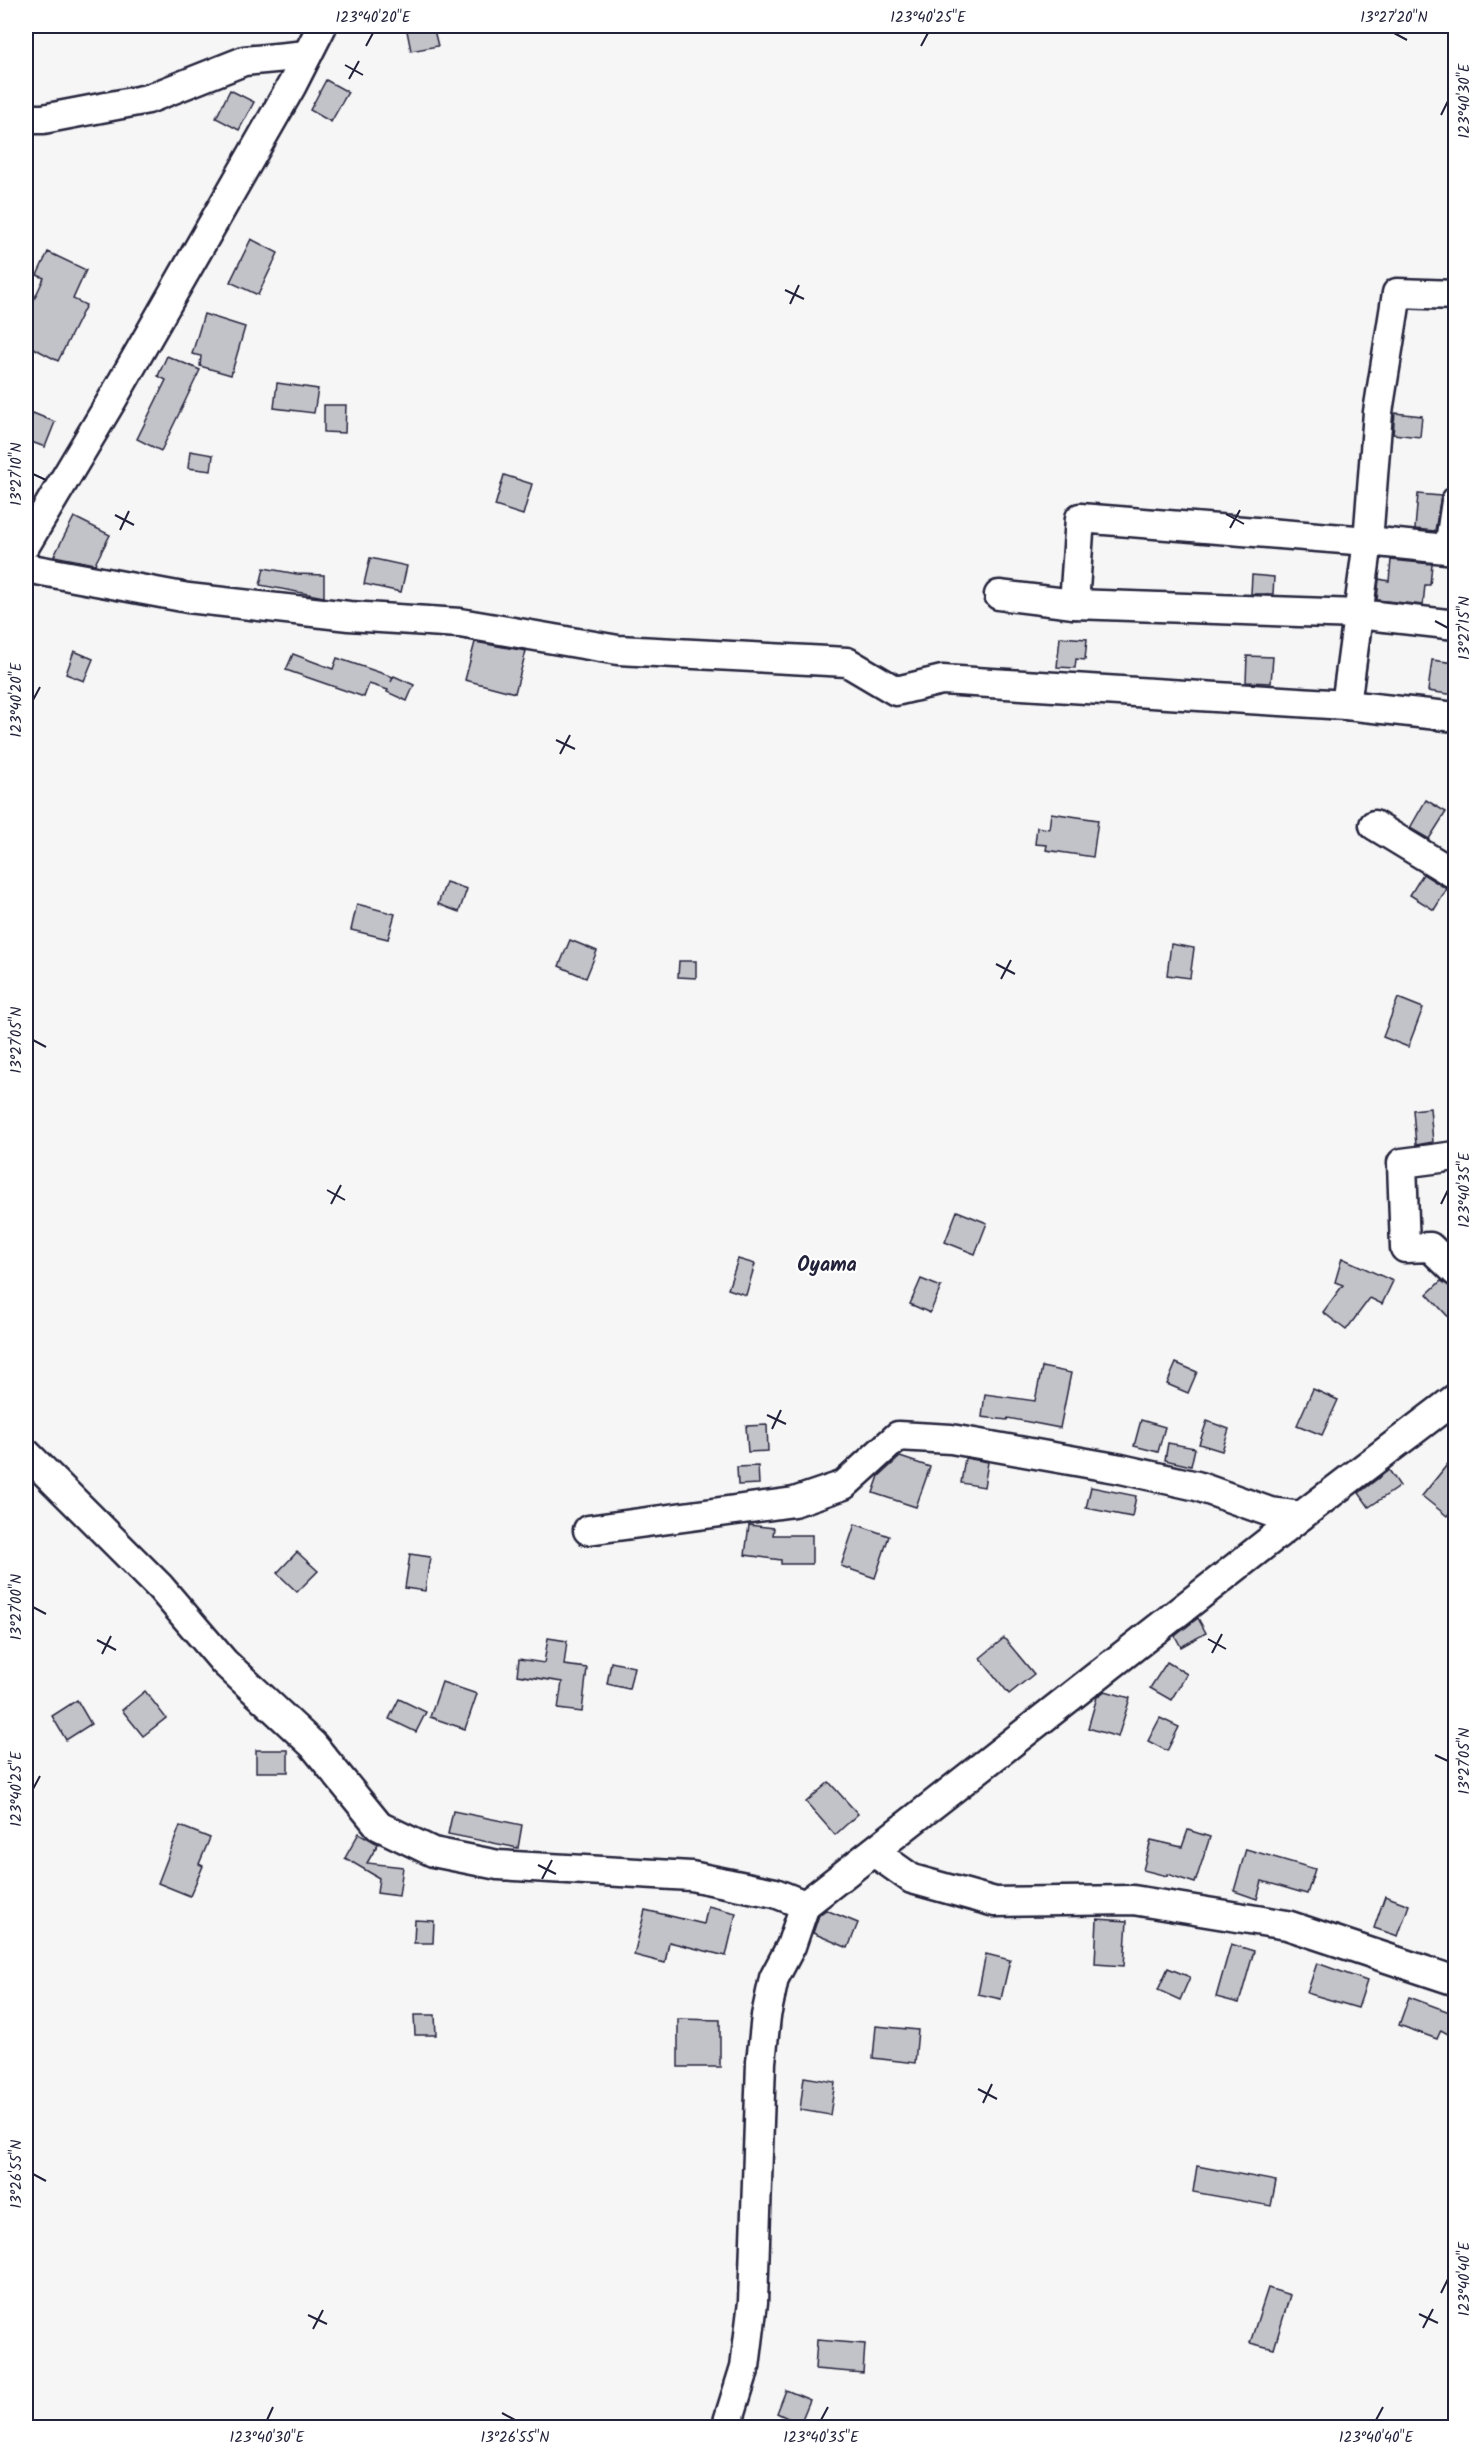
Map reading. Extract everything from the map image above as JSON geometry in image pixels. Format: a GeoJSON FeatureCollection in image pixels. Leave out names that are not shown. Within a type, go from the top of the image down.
{"type":"FeatureCollection","features":[{"type":"Feature","properties":{"kind":"street"},"geometry":{"type":"LineString","coordinates":[[26,544],[112,400],[322,26]]}},
{"type":"Feature","properties":{"kind":"street"},"geometry":{"type":"LineString","coordinates":[[26,119],[43,119],[148,99],[244,61],[307,55]]}},
{"type":"Feature","properties":{"kind":"street"},"geometry":{"type":"LineString","coordinates":[[1346,705],[1368,540],[1378,412],[1397,293],[1455,295]]}},
{"type":"Feature","properties":{"kind":"street"},"geometry":{"type":"LineString","coordinates":[[1074,604],[1080,518],[1368,540],[1452,549],[1455,501]]}},
{"type":"Feature","properties":{"kind":"street"},"geometry":{"type":"LineString","coordinates":[[26,568],[188,598],[349,616],[460,623],[618,650],[848,662],[896,691],[942,680],[1346,705],[1455,717]]}},
{"type":"Feature","properties":{"kind":"street"},"geometry":{"type":"LineString","coordinates":[[999,596],[1074,604],[1358,614],[1455,625]]}},
{"type":"Feature","properties":{"kind":"street"},"geometry":{"type":"LineString","coordinates":[[1374,825],[1455,875]]}},
{"type":"Feature","properties":{"kind":"street"},"geometry":{"type":"LineString","coordinates":[[1455,1156],[1402,1163],[1405,1248],[1430,1247],[1455,1272]]}},
{"type":"Feature","properties":{"kind":"street"},"geometry":{"type":"LineString","coordinates":[[726,2427],[745,2367],[753,2302],[761,2062],[766,2016],[774,1978],[791,1946],[805,1905],[1455,1398]]}},
{"type":"Feature","properties":{"kind":"street"},"geometry":{"type":"LineString","coordinates":[[588,1530],[794,1502],[844,1485],[898,1436],[951,1439],[1120,1469],[1204,1488],[1270,1512],[1301,1516]]}},
{"type":"Feature","properties":{"kind":"street"},"geometry":{"type":"LineString","coordinates":[[26,1453],[160,1587],[224,1662],[313,1745],[379,1826],[433,1852],[498,1865],[691,1876],[775,1893],[805,1905]]}},
{"type":"Feature","properties":{"kind":"street"},"geometry":{"type":"LineString","coordinates":[[874,1852],[912,1879],[995,1902],[1133,1900],[1287,1925],[1455,1981]]}},
{"type":"Feature","properties":{"kind":"building"},"geometry":{"type":"Polygon","coordinates":[[[406,26],[433,26],[438,46],[411,51],[406,26]]]}},
{"type":"Feature","properties":{"kind":"building"},"geometry":{"type":"Polygon","coordinates":[[[326,80],[348,92],[331,122],[310,110],[326,80]]]}},
{"type":"Feature","properties":{"kind":"building"},"geometry":{"type":"Polygon","coordinates":[[[230,90],[254,102],[239,130],[216,118],[230,90]]]}},
{"type":"Feature","properties":{"kind":"building"},"geometry":{"type":"Polygon","coordinates":[[[251,239],[278,253],[258,295],[230,282],[251,239]]]}},
{"type":"Feature","properties":{"kind":"building"},"geometry":{"type":"Polygon","coordinates":[[[48,252],[86,270],[73,299],[86,305],[58,361],[26,344],[26,317],[44,278],[37,275],[48,252]]]}},
{"type":"Feature","properties":{"kind":"building"},"geometry":{"type":"Polygon","coordinates":[[[204,314],[245,327],[231,375],[200,366],[201,356],[192,354],[204,314]]]}},
{"type":"Feature","properties":{"kind":"building"},"geometry":{"type":"Polygon","coordinates":[[[167,356],[200,370],[161,451],[137,439],[166,380],[158,376],[167,356]]]}},
{"type":"Feature","properties":{"kind":"building"},"geometry":{"type":"Polygon","coordinates":[[[277,383],[318,389],[314,413],[274,408],[277,383]]]}},
{"type":"Feature","properties":{"kind":"building"},"geometry":{"type":"Polygon","coordinates":[[[324,405],[346,405],[345,433],[324,432],[324,405]]]}},
{"type":"Feature","properties":{"kind":"building"},"geometry":{"type":"Polygon","coordinates":[[[33,413],[55,422],[45,447],[26,440],[26,432],[33,413]]]}},
{"type":"Feature","properties":{"kind":"building"},"geometry":{"type":"Polygon","coordinates":[[[1395,413],[1422,416],[1420,437],[1393,434],[1395,413]]]}},
{"type":"Feature","properties":{"kind":"building"},"geometry":{"type":"Polygon","coordinates":[[[190,451],[213,455],[211,471],[188,468],[190,451]]]}},
{"type":"Feature","properties":{"kind":"building"},"geometry":{"type":"Polygon","coordinates":[[[504,475],[532,484],[523,515],[495,506],[504,475]]]}},
{"type":"Feature","properties":{"kind":"building"},"geometry":{"type":"Polygon","coordinates":[[[1418,494],[1441,496],[1435,531],[1415,529],[1418,494]]]}},
{"type":"Feature","properties":{"kind":"building"},"geometry":{"type":"Polygon","coordinates":[[[74,517],[110,535],[95,564],[54,556],[74,517]]]}},
{"type":"Feature","properties":{"kind":"building"},"geometry":{"type":"Polygon","coordinates":[[[370,558],[407,566],[401,592],[364,584],[370,558]]]}},
{"type":"Feature","properties":{"kind":"building"},"geometry":{"type":"Polygon","coordinates":[[[1391,560],[1432,564],[1430,585],[1425,585],[1423,605],[1377,600],[1379,579],[1389,581],[1391,560]]]}},
{"type":"Feature","properties":{"kind":"building"},"geometry":{"type":"Polygon","coordinates":[[[264,568],[297,574],[324,575],[324,597],[260,585],[264,568]]]}},
{"type":"Feature","properties":{"kind":"building"},"geometry":{"type":"Polygon","coordinates":[[[1252,575],[1274,577],[1273,594],[1251,594],[1252,575]]]}},
{"type":"Feature","properties":{"kind":"building"},"geometry":{"type":"Polygon","coordinates":[[[1060,637],[1087,639],[1085,660],[1076,659],[1075,668],[1057,667],[1060,637]]]}},
{"type":"Feature","properties":{"kind":"building"},"geometry":{"type":"Polygon","coordinates":[[[475,642],[526,651],[515,693],[465,680],[475,642]]]}},
{"type":"Feature","properties":{"kind":"building"},"geometry":{"type":"Polygon","coordinates":[[[74,651],[93,659],[84,681],[66,674],[74,651]]]}},
{"type":"Feature","properties":{"kind":"building"},"geometry":{"type":"Polygon","coordinates":[[[293,654],[333,669],[337,658],[393,677],[391,682],[394,676],[414,685],[407,701],[387,692],[388,690],[369,684],[364,697],[286,670],[293,654]]]}},
{"type":"Feature","properties":{"kind":"building"},"geometry":{"type":"Polygon","coordinates":[[[1247,656],[1273,657],[1271,683],[1246,682],[1247,656]]]}},
{"type":"Feature","properties":{"kind":"building"},"geometry":{"type":"Polygon","coordinates":[[[1432,660],[1455,663],[1455,695],[1428,691],[1432,660]]]}},
{"type":"Feature","properties":{"kind":"building"},"geometry":{"type":"Polygon","coordinates":[[[1426,800],[1446,812],[1429,839],[1410,828],[1426,800]]]}},
{"type":"Feature","properties":{"kind":"building"},"geometry":{"type":"Polygon","coordinates":[[[1051,813],[1098,820],[1093,857],[1046,850],[1047,845],[1035,844],[1037,827],[1049,829],[1051,813]]]}},
{"type":"Feature","properties":{"kind":"building"},"geometry":{"type":"Polygon","coordinates":[[[1423,874],[1447,889],[1434,910],[1410,895],[1423,874]]]}},
{"type":"Feature","properties":{"kind":"building"},"geometry":{"type":"Polygon","coordinates":[[[446,882],[467,889],[459,912],[438,904],[446,882]]]}},
{"type":"Feature","properties":{"kind":"building"},"geometry":{"type":"Polygon","coordinates":[[[357,904],[395,914],[388,939],[351,930],[357,904]]]}},
{"type":"Feature","properties":{"kind":"building"},"geometry":{"type":"Polygon","coordinates":[[[570,940],[597,951],[586,978],[559,966],[570,940]]]}},
{"type":"Feature","properties":{"kind":"building"},"geometry":{"type":"Polygon","coordinates":[[[1171,944],[1194,948],[1190,978],[1167,975],[1171,944]]]}},
{"type":"Feature","properties":{"kind":"building"},"geometry":{"type":"Polygon","coordinates":[[[679,961],[696,961],[696,978],[678,977],[679,961]]]}},
{"type":"Feature","properties":{"kind":"building"},"geometry":{"type":"Polygon","coordinates":[[[1398,998],[1423,1008],[1408,1047],[1383,1037],[1398,998]]]}},
{"type":"Feature","properties":{"kind":"building"},"geometry":{"type":"Polygon","coordinates":[[[1430,1108],[1433,1142],[1416,1145],[1413,1110],[1430,1108]]]}},
{"type":"Feature","properties":{"kind":"building"},"geometry":{"type":"Polygon","coordinates":[[[957,1211],[987,1223],[975,1254],[945,1242],[957,1211]]]}},
{"type":"Feature","properties":{"kind":"building"},"geometry":{"type":"Polygon","coordinates":[[[1342,1258],[1393,1281],[1382,1304],[1370,1298],[1346,1330],[1323,1312],[1343,1285],[1335,1282],[1342,1258]]]}},
{"type":"Feature","properties":{"kind":"building"},"geometry":{"type":"Polygon","coordinates":[[[738,1259],[755,1264],[746,1295],[728,1289],[738,1259]]]}},
{"type":"Feature","properties":{"kind":"building"},"geometry":{"type":"Polygon","coordinates":[[[921,1279],[941,1287],[930,1313],[910,1304],[921,1279]]]}},
{"type":"Feature","properties":{"kind":"building"},"geometry":{"type":"Polygon","coordinates":[[[1441,1281],[1455,1288],[1455,1324],[1427,1294],[1441,1281]]]}},
{"type":"Feature","properties":{"kind":"building"},"geometry":{"type":"Polygon","coordinates":[[[1176,1363],[1197,1372],[1188,1393],[1167,1384],[1176,1363]]]}},
{"type":"Feature","properties":{"kind":"building"},"geometry":{"type":"Polygon","coordinates":[[[1042,1367],[1071,1373],[1060,1428],[1008,1418],[1007,1420],[982,1417],[985,1394],[1035,1401],[1042,1367]]]}},
{"type":"Feature","properties":{"kind":"building"},"geometry":{"type":"Polygon","coordinates":[[[1313,1389],[1338,1400],[1322,1435],[1297,1425],[1313,1389]]]}},
{"type":"Feature","properties":{"kind":"building"},"geometry":{"type":"Polygon","coordinates":[[[1141,1420],[1165,1427],[1158,1452],[1134,1446],[1141,1420]]]}},
{"type":"Feature","properties":{"kind":"building"},"geometry":{"type":"Polygon","coordinates":[[[1207,1421],[1229,1429],[1222,1451],[1199,1444],[1207,1421]]]}},
{"type":"Feature","properties":{"kind":"building"},"geometry":{"type":"Polygon","coordinates":[[[767,1425],[768,1451],[748,1452],[746,1426],[767,1425]]]}},
{"type":"Feature","properties":{"kind":"building"},"geometry":{"type":"Polygon","coordinates":[[[1168,1443],[1195,1448],[1191,1466],[1165,1460],[1168,1443]]]}},
{"type":"Feature","properties":{"kind":"building"},"geometry":{"type":"Polygon","coordinates":[[[1455,1455],[1455,1506],[1447,1516],[1422,1496],[1455,1455]]]}},
{"type":"Feature","properties":{"kind":"building"},"geometry":{"type":"Polygon","coordinates":[[[900,1457],[930,1467],[916,1507],[873,1493],[879,1476],[900,1457]]]}},
{"type":"Feature","properties":{"kind":"building"},"geometry":{"type":"Polygon","coordinates":[[[965,1458],[988,1462],[984,1487],[961,1483],[965,1458]]]}},
{"type":"Feature","properties":{"kind":"building"},"geometry":{"type":"Polygon","coordinates":[[[758,1466],[759,1484],[738,1485],[737,1467],[758,1466]]]}},
{"type":"Feature","properties":{"kind":"building"},"geometry":{"type":"Polygon","coordinates":[[[1389,1470],[1400,1486],[1369,1507],[1359,1493],[1389,1470]]]}},
{"type":"Feature","properties":{"kind":"building"},"geometry":{"type":"Polygon","coordinates":[[[1091,1487],[1136,1496],[1132,1517],[1086,1508],[1091,1487]]]}},
{"type":"Feature","properties":{"kind":"building"},"geometry":{"type":"Polygon","coordinates":[[[855,1524],[889,1536],[875,1578],[841,1566],[855,1524]]]}},
{"type":"Feature","properties":{"kind":"building"},"geometry":{"type":"Polygon","coordinates":[[[749,1525],[774,1528],[773,1535],[812,1535],[812,1564],[781,1564],[781,1560],[745,1555],[749,1525]]]}},
{"type":"Feature","properties":{"kind":"building"},"geometry":{"type":"Polygon","coordinates":[[[297,1552],[318,1571],[297,1592],[277,1573],[297,1552]]]}},
{"type":"Feature","properties":{"kind":"building"},"geometry":{"type":"Polygon","coordinates":[[[410,1554],[430,1557],[425,1591],[405,1588],[410,1554]]]}},
{"type":"Feature","properties":{"kind":"building"},"geometry":{"type":"Polygon","coordinates":[[[1198,1618],[1206,1633],[1181,1647],[1175,1636],[1198,1618]]]}},
{"type":"Feature","properties":{"kind":"building"},"geometry":{"type":"Polygon","coordinates":[[[548,1638],[567,1641],[564,1665],[587,1668],[582,1712],[558,1709],[562,1682],[517,1675],[519,1659],[544,1663],[548,1638]]]}},
{"type":"Feature","properties":{"kind":"building"},"geometry":{"type":"Polygon","coordinates":[[[1004,1638],[1034,1674],[1009,1694],[980,1658],[1004,1638]]]}},
{"type":"Feature","properties":{"kind":"building"},"geometry":{"type":"Polygon","coordinates":[[[611,1662],[634,1667],[629,1689],[607,1684],[611,1662]]]}},
{"type":"Feature","properties":{"kind":"building"},"geometry":{"type":"Polygon","coordinates":[[[1167,1662],[1187,1674],[1171,1700],[1150,1688],[1167,1662]]]}},
{"type":"Feature","properties":{"kind":"building"},"geometry":{"type":"Polygon","coordinates":[[[442,1682],[477,1694],[465,1729],[430,1717],[442,1682]]]}},
{"type":"Feature","properties":{"kind":"building"},"geometry":{"type":"Polygon","coordinates":[[[145,1691],[166,1718],[143,1736],[122,1710],[145,1691]]]}},
{"type":"Feature","properties":{"kind":"building"},"geometry":{"type":"Polygon","coordinates":[[[1105,1691],[1130,1698],[1118,1737],[1088,1728],[1097,1697],[1105,1691]]]}},
{"type":"Feature","properties":{"kind":"building"},"geometry":{"type":"Polygon","coordinates":[[[399,1699],[426,1712],[416,1732],[389,1719],[399,1699]]]}},
{"type":"Feature","properties":{"kind":"building"},"geometry":{"type":"Polygon","coordinates":[[[77,1700],[91,1724],[66,1740],[52,1716],[77,1700]]]}},
{"type":"Feature","properties":{"kind":"building"},"geometry":{"type":"Polygon","coordinates":[[[1160,1718],[1179,1727],[1167,1751],[1148,1741],[1160,1718]]]}},
{"type":"Feature","properties":{"kind":"building"},"geometry":{"type":"Polygon","coordinates":[[[256,1750],[288,1750],[288,1772],[256,1772],[256,1750]]]}},
{"type":"Feature","properties":{"kind":"building"},"geometry":{"type":"Polygon","coordinates":[[[829,1782],[858,1814],[835,1835],[806,1802],[829,1782]]]}},
{"type":"Feature","properties":{"kind":"building"},"geometry":{"type":"Polygon","coordinates":[[[453,1811],[522,1825],[518,1848],[448,1834],[453,1811]]]}},
{"type":"Feature","properties":{"kind":"building"},"geometry":{"type":"Polygon","coordinates":[[[180,1826],[210,1838],[199,1864],[203,1866],[190,1896],[158,1883],[180,1826]]]}},
{"type":"Feature","properties":{"kind":"building"},"geometry":{"type":"Polygon","coordinates":[[[1188,1830],[1210,1837],[1195,1883],[1167,1874],[1167,1876],[1143,1870],[1151,1840],[1182,1847],[1188,1830]]]}},
{"type":"Feature","properties":{"kind":"building"},"geometry":{"type":"Polygon","coordinates":[[[359,1833],[378,1844],[367,1863],[403,1867],[399,1896],[377,1893],[379,1878],[345,1858],[359,1833]]]}},
{"type":"Feature","properties":{"kind":"building"},"geometry":{"type":"Polygon","coordinates":[[[1246,1849],[1315,1869],[1307,1894],[1262,1881],[1257,1899],[1234,1891],[1246,1849]]]}},
{"type":"Feature","properties":{"kind":"building"},"geometry":{"type":"Polygon","coordinates":[[[1385,1896],[1409,1905],[1398,1936],[1374,1928],[1385,1896]]]}},
{"type":"Feature","properties":{"kind":"building"},"geometry":{"type":"Polygon","coordinates":[[[708,1906],[736,1913],[726,1956],[669,1942],[665,1963],[634,1955],[645,1910],[704,1924],[708,1906]]]}},
{"type":"Feature","properties":{"kind":"building"},"geometry":{"type":"Polygon","coordinates":[[[826,1910],[858,1923],[848,1948],[813,1933],[819,1915],[826,1910]]]}},
{"type":"Feature","properties":{"kind":"building"},"geometry":{"type":"Polygon","coordinates":[[[1097,1919],[1127,1921],[1124,1966],[1095,1964],[1097,1919]]]}},
{"type":"Feature","properties":{"kind":"building"},"geometry":{"type":"Polygon","coordinates":[[[415,1920],[434,1921],[433,1943],[414,1943],[415,1920]]]}},
{"type":"Feature","properties":{"kind":"building"},"geometry":{"type":"Polygon","coordinates":[[[1231,1944],[1254,1951],[1239,2003],[1216,1997],[1231,1944]]]}},
{"type":"Feature","properties":{"kind":"building"},"geometry":{"type":"Polygon","coordinates":[[[986,1954],[1010,1960],[1001,1999],[978,1994],[986,1954]]]}},
{"type":"Feature","properties":{"kind":"building"},"geometry":{"type":"Polygon","coordinates":[[[1317,1963],[1367,1981],[1358,2008],[1307,1993],[1317,1963]]]}},
{"type":"Feature","properties":{"kind":"building"},"geometry":{"type":"Polygon","coordinates":[[[1168,1968],[1190,1977],[1180,2000],[1158,1990],[1168,1968]]]}},
{"type":"Feature","properties":{"kind":"building"},"geometry":{"type":"Polygon","coordinates":[[[1409,1997],[1455,2014],[1455,2038],[1441,2030],[1437,2039],[1399,2025],[1409,1997]]]}},
{"type":"Feature","properties":{"kind":"building"},"geometry":{"type":"Polygon","coordinates":[[[414,2015],[435,2015],[436,2035],[415,2035],[414,2015]]]}},
{"type":"Feature","properties":{"kind":"building"},"geometry":{"type":"Polygon","coordinates":[[[678,2019],[720,2020],[720,2067],[678,2067],[678,2019]]]}},
{"type":"Feature","properties":{"kind":"building"},"geometry":{"type":"Polygon","coordinates":[[[876,2026],[918,2030],[915,2063],[873,2058],[876,2026]]]}},
{"type":"Feature","properties":{"kind":"building"},"geometry":{"type":"Polygon","coordinates":[[[804,2077],[835,2082],[830,2115],[800,2110],[804,2077]]]}},
{"type":"Feature","properties":{"kind":"building"},"geometry":{"type":"Polygon","coordinates":[[[1197,2166],[1276,2181],[1271,2206],[1193,2192],[1197,2166]]]}},
{"type":"Feature","properties":{"kind":"building"},"geometry":{"type":"Polygon","coordinates":[[[1268,2288],[1290,2295],[1274,2349],[1250,2343],[1268,2288]]]}},
{"type":"Feature","properties":{"kind":"building"},"geometry":{"type":"Polygon","coordinates":[[[817,2340],[865,2344],[863,2373],[815,2369],[817,2340]]]}},
{"type":"Feature","properties":{"kind":"building"},"geometry":{"type":"Polygon","coordinates":[[[786,2390],[810,2400],[800,2424],[777,2413],[786,2390]]]}},
{"type":"Feature","properties":{"kind":"district","name":"Oyama"},"geometry":{"type":"Point","coordinates":[827,1266]}}]}
